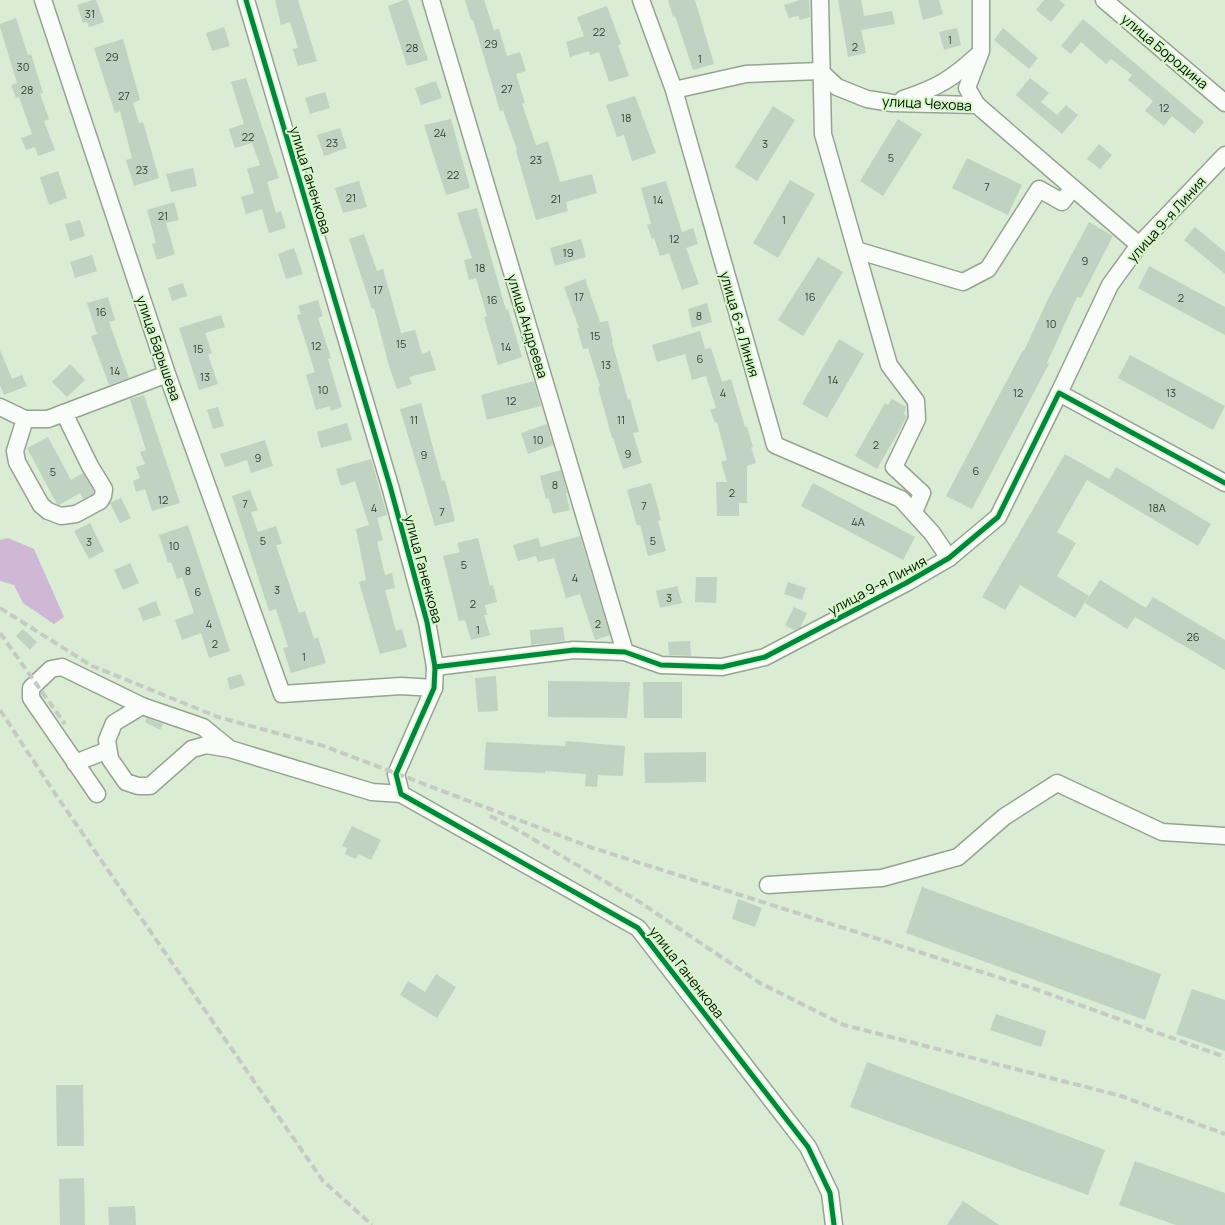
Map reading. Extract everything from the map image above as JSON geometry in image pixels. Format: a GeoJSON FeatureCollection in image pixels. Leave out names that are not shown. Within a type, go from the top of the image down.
{"type":"FeatureCollection","features":[{"type":"Feature","properties":{"kind":"street","name":"улица Барышева"},"geometry":{"type":"LineString","coordinates":[[43,0],[167,374],[282,694],[401,686],[434,688]]}},
{"type":"Feature","properties":{"kind":"street","name":"улица Ганенкова"},"geometry":{"type":"LineString","coordinates":[[246,0],[390,486],[427,622],[435,667],[434,688],[396,774],[401,794],[638,928],[808,1148],[830,1194],[834,1225]]}},
{"type":"Feature","properties":{"kind":"street","name":"улица Андреева"},"geometry":{"type":"LineString","coordinates":[[431,0],[625,652]]}},
{"type":"Feature","properties":{"kind":"street","name":"улица 6-я Линия"},"geometry":{"type":"LineString","coordinates":[[641,0],[674,90],[775,445],[901,498],[932,533],[949,558]]}},
{"type":"Feature","properties":{"kind":"street"},"geometry":{"type":"LineString","coordinates":[[820,0],[820,71],[823,134],[889,365],[916,401],[917,419],[894,467],[922,493],[914,512]]}},
{"type":"Feature","properties":{"kind":"street"},"geometry":{"type":"LineString","coordinates":[[976,105],[967,88],[982,51],[981,0]]}},
{"type":"Feature","properties":{"kind":"street","name":"улица Бородина"},"geometry":{"type":"LineString","coordinates":[[1104,0],[1225,103]]}},
{"type":"Feature","properties":{"kind":"street"},"geometry":{"type":"LineString","coordinates":[[892,103],[929,90],[956,75],[982,51]]}},
{"type":"Feature","properties":{"kind":"street"},"geometry":{"type":"LineString","coordinates":[[674,90],[746,74],[820,71]]}},
{"type":"Feature","properties":{"kind":"street","name":"улица Чехова"},"geometry":{"type":"LineString","coordinates":[[820,71],[837,87],[867,99],[892,103],[976,105],[1139,245]]}},
{"type":"Feature","properties":{"kind":"street","name":"улица 9-я Линия"},"geometry":{"type":"LineString","coordinates":[[435,667],[574,650],[625,652],[661,665],[722,667],[765,657],[906,583],[949,558],[998,517],[1110,285],[1139,245],[1225,155]]}},
{"type":"Feature","properties":{"kind":"street"},"geometry":{"type":"LineString","coordinates":[[856,250],[963,282],[988,269],[1039,189],[1062,202],[1073,188]]}},
{"type":"Feature","properties":{"kind":"street"},"geometry":{"type":"LineString","coordinates":[[2,408],[25,419],[48,419],[167,374]]}},
{"type":"Feature","properties":{"kind":"street"},"geometry":{"type":"LineString","coordinates":[[1059,393],[1225,483]]}},
{"type":"Feature","properties":{"kind":"street"},"geometry":{"type":"LineString","coordinates":[[25,419],[14,451],[17,462],[41,505],[48,511],[61,516],[76,514],[100,501],[104,489],[90,466],[64,413]]}},
{"type":"Feature","properties":{"kind":"street"},"geometry":{"type":"LineString","coordinates":[[97,794],[31,698],[31,688],[51,669],[62,667],[142,706],[203,727],[219,742],[230,749]]}},
{"type":"Feature","properties":{"kind":"street"},"geometry":{"type":"LineString","coordinates":[[142,706],[114,723],[107,740],[110,759],[126,782],[138,786],[150,786],[192,749],[206,745],[230,749],[372,792],[401,794]]}},
{"type":"Feature","properties":{"kind":"street"},"geometry":{"type":"LineString","coordinates":[[75,763],[108,750]]}},
{"type":"Feature","properties":{"kind":"street"},"geometry":{"type":"LineString","coordinates":[[768,885],[882,878],[958,857],[1004,817],[1057,783],[1162,832],[1225,836]]}},
{"type":"Feature","properties":{"kind":"shaded area"},"geometry":{"type":"Polygon","coordinates":[[[8,538],[34,549],[64,617],[54,624],[23,603],[14,585],[0,581],[0,540],[8,538]]]}},
{"type":"Feature","properties":{"kind":"building"},"geometry":{"type":"Polygon","coordinates":[[[96,0],[104,22],[89,27],[87,22],[83,23],[77,5],[96,0]]]}},
{"type":"Feature","properties":{"kind":"building"},"geometry":{"type":"Polygon","coordinates":[[[275,0],[298,0],[317,61],[298,66],[293,49],[298,48],[290,22],[281,25],[275,0]]]}},
{"type":"Feature","properties":{"kind":"building"},"geometry":{"type":"Polygon","coordinates":[[[408,0],[428,60],[407,66],[388,6],[408,0]]]}},
{"type":"Feature","properties":{"kind":"building"},"geometry":{"type":"Polygon","coordinates":[[[465,0],[484,0],[494,30],[499,29],[507,56],[520,52],[526,71],[516,74],[525,103],[522,104],[536,145],[548,141],[560,182],[592,174],[597,193],[566,202],[568,211],[536,220],[517,150],[503,110],[500,111],[473,20],[471,20],[465,0]]]}},
{"type":"Feature","properties":{"kind":"building"},"geometry":{"type":"Polygon","coordinates":[[[668,0],[695,0],[714,64],[693,70],[668,0]]]}},
{"type":"Feature","properties":{"kind":"building"},"geometry":{"type":"Polygon","coordinates":[[[800,0],[809,0],[810,17],[800,20],[798,16],[789,18],[784,5],[800,0]]]}},
{"type":"Feature","properties":{"kind":"building"},"geometry":{"type":"Polygon","coordinates":[[[838,0],[861,0],[864,16],[892,11],[895,24],[861,30],[866,53],[848,57],[838,0]]]}},
{"type":"Feature","properties":{"kind":"building"},"geometry":{"type":"Polygon","coordinates":[[[918,0],[939,0],[943,14],[923,20],[918,0]]]}},
{"type":"Feature","properties":{"kind":"building"},"geometry":{"type":"Polygon","coordinates":[[[1044,0],[1059,0],[1065,5],[1051,22],[1036,10],[1044,0]]]}},
{"type":"Feature","properties":{"kind":"building"},"geometry":{"type":"Polygon","coordinates":[[[607,6],[621,44],[618,45],[629,76],[609,82],[599,52],[590,55],[589,51],[570,57],[566,42],[584,36],[577,17],[607,6]]]}},
{"type":"Feature","properties":{"kind":"building"},"geometry":{"type":"Polygon","coordinates":[[[16,18],[28,55],[31,54],[43,93],[40,94],[49,119],[44,121],[55,150],[38,156],[35,147],[26,150],[21,138],[32,134],[19,97],[16,98],[11,85],[17,83],[0,27],[0,24],[16,18]]]}},
{"type":"Feature","properties":{"kind":"building"},"geometry":{"type":"Polygon","coordinates":[[[1083,19],[1204,122],[1194,134],[1172,116],[1164,126],[1145,111],[1153,101],[1128,80],[1132,75],[1111,59],[1106,64],[1081,42],[1071,54],[1061,46],[1083,19]]]}},
{"type":"Feature","properties":{"kind":"building"},"geometry":{"type":"Polygon","coordinates":[[[224,27],[230,46],[212,51],[206,33],[224,27]]]}},
{"type":"Feature","properties":{"kind":"building"},"geometry":{"type":"Polygon","coordinates":[[[957,28],[961,45],[944,50],[939,32],[957,28]]]}},
{"type":"Feature","properties":{"kind":"building"},"geometry":{"type":"Polygon","coordinates":[[[1003,28],[1038,58],[1029,69],[994,40],[1003,28]]]}},
{"type":"Feature","properties":{"kind":"building"},"geometry":{"type":"Polygon","coordinates":[[[123,39],[140,100],[133,103],[139,123],[143,122],[159,178],[134,186],[126,160],[132,158],[120,111],[115,113],[94,48],[123,39]]]}},
{"type":"Feature","properties":{"kind":"building"},"geometry":{"type":"Polygon","coordinates":[[[246,78],[279,178],[267,182],[276,213],[281,211],[286,228],[269,233],[262,209],[246,214],[241,197],[254,193],[247,169],[260,165],[252,143],[235,148],[229,129],[244,124],[231,82],[246,78]]]}},
{"type":"Feature","properties":{"kind":"building"},"geometry":{"type":"Polygon","coordinates":[[[1030,78],[1049,93],[1041,102],[1057,115],[1066,105],[1078,115],[1062,134],[1016,95],[1030,78]]]}},
{"type":"Feature","properties":{"kind":"building"},"geometry":{"type":"Polygon","coordinates":[[[436,81],[442,98],[421,105],[415,88],[436,81]]]}},
{"type":"Feature","properties":{"kind":"building"},"geometry":{"type":"Polygon","coordinates":[[[325,92],[330,108],[310,114],[305,98],[325,92]]]}},
{"type":"Feature","properties":{"kind":"building"},"geometry":{"type":"Polygon","coordinates":[[[635,96],[656,153],[632,161],[624,135],[617,137],[606,105],[635,96]]]}},
{"type":"Feature","properties":{"kind":"building"},"geometry":{"type":"Polygon","coordinates":[[[773,106],[795,120],[757,181],[735,167],[773,106]]]}},
{"type":"Feature","properties":{"kind":"building"},"geometry":{"type":"Polygon","coordinates":[[[451,119],[470,188],[446,195],[424,125],[451,119]]]}},
{"type":"Feature","properties":{"kind":"building"},"geometry":{"type":"Polygon","coordinates":[[[898,119],[922,134],[883,196],[860,181],[898,119]]]}},
{"type":"Feature","properties":{"kind":"building"},"geometry":{"type":"Polygon","coordinates":[[[340,128],[347,148],[324,156],[317,135],[340,128]]]}},
{"type":"Feature","properties":{"kind":"building"},"geometry":{"type":"Polygon","coordinates":[[[1099,144],[1112,155],[1100,169],[1087,159],[1099,144]]]}},
{"type":"Feature","properties":{"kind":"building"},"geometry":{"type":"Polygon","coordinates":[[[967,158],[1022,185],[1008,215],[952,188],[967,158]]]}},
{"type":"Feature","properties":{"kind":"building"},"geometry":{"type":"Polygon","coordinates":[[[193,168],[197,186],[171,192],[166,174],[193,168]]]}},
{"type":"Feature","properties":{"kind":"building"},"geometry":{"type":"Polygon","coordinates":[[[58,171],[67,198],[49,205],[40,177],[58,171]]]}},
{"type":"Feature","properties":{"kind":"building"},"geometry":{"type":"Polygon","coordinates":[[[790,180],[815,194],[778,258],[753,243],[790,180]]]}},
{"type":"Feature","properties":{"kind":"building"},"geometry":{"type":"Polygon","coordinates":[[[359,181],[367,207],[343,213],[335,188],[359,181]]]}},
{"type":"Feature","properties":{"kind":"building"},"geometry":{"type":"Polygon","coordinates":[[[666,181],[682,232],[693,228],[698,244],[686,248],[699,284],[682,290],[669,253],[660,256],[654,238],[652,239],[647,225],[651,224],[641,188],[666,181]]]}},
{"type":"Feature","properties":{"kind":"building"},"geometry":{"type":"Polygon","coordinates":[[[174,202],[179,220],[166,223],[175,254],[157,260],[152,244],[156,243],[147,210],[174,202]]]}},
{"type":"Feature","properties":{"kind":"building"},"geometry":{"type":"Polygon","coordinates":[[[477,208],[506,310],[508,309],[522,357],[498,365],[484,317],[487,316],[476,278],[469,280],[464,260],[472,258],[457,213],[477,208]]]}},
{"type":"Feature","properties":{"kind":"building"},"geometry":{"type":"Polygon","coordinates":[[[80,220],[85,236],[70,241],[65,224],[80,220]]]}},
{"type":"Feature","properties":{"kind":"building"},"geometry":{"type":"Polygon","coordinates":[[[1089,222],[1113,236],[1081,298],[1077,297],[1047,363],[1049,364],[972,509],[946,496],[1024,351],[1048,299],[1089,222]]]}},
{"type":"Feature","properties":{"kind":"building"},"geometry":{"type":"Polygon","coordinates":[[[1195,227],[1225,252],[1225,274],[1184,240],[1195,227]]]}},
{"type":"Feature","properties":{"kind":"building"},"geometry":{"type":"Polygon","coordinates":[[[364,234],[377,271],[383,269],[401,333],[415,330],[422,354],[430,351],[436,370],[409,377],[412,384],[397,389],[374,308],[372,309],[349,239],[364,234]]]}},
{"type":"Feature","properties":{"kind":"building"},"geometry":{"type":"Polygon","coordinates":[[[581,239],[586,257],[555,266],[550,248],[581,239]]]}},
{"type":"Feature","properties":{"kind":"building"},"geometry":{"type":"Polygon","coordinates":[[[294,248],[303,274],[286,279],[278,254],[294,248]]]}},
{"type":"Feature","properties":{"kind":"building"},"geometry":{"type":"Polygon","coordinates":[[[92,255],[97,271],[75,278],[70,262],[92,255]]]}},
{"type":"Feature","properties":{"kind":"building"},"geometry":{"type":"Polygon","coordinates":[[[818,257],[843,272],[803,336],[778,320],[818,257]]]}},
{"type":"Feature","properties":{"kind":"building"},"geometry":{"type":"Polygon","coordinates":[[[1149,266],[1225,307],[1225,335],[1138,288],[1149,266]]]}},
{"type":"Feature","properties":{"kind":"building"},"geometry":{"type":"Polygon","coordinates":[[[585,279],[600,322],[608,321],[628,400],[630,399],[639,432],[633,433],[642,463],[623,469],[612,438],[598,387],[600,386],[588,348],[583,349],[577,328],[579,328],[564,287],[585,279]]]}},
{"type":"Feature","properties":{"kind":"building"},"geometry":{"type":"Polygon","coordinates":[[[183,283],[187,296],[172,301],[168,288],[183,283]]]}},
{"type":"Feature","properties":{"kind":"building"},"geometry":{"type":"Polygon","coordinates":[[[108,297],[115,320],[109,322],[129,378],[109,385],[91,336],[97,334],[87,303],[108,297]]]}},
{"type":"Feature","properties":{"kind":"building"},"geometry":{"type":"Polygon","coordinates":[[[318,300],[323,316],[318,318],[331,358],[328,359],[342,407],[331,411],[330,406],[316,410],[306,375],[315,372],[297,315],[301,314],[298,306],[318,300]]]}},
{"type":"Feature","properties":{"kind":"building"},"geometry":{"type":"Polygon","coordinates":[[[707,303],[712,322],[692,328],[688,309],[707,303]]]}},
{"type":"Feature","properties":{"kind":"building"},"geometry":{"type":"Polygon","coordinates":[[[221,315],[225,327],[205,333],[212,353],[208,355],[218,384],[199,390],[179,328],[221,315]]]}},
{"type":"Feature","properties":{"kind":"building"},"geometry":{"type":"Polygon","coordinates":[[[700,331],[705,349],[711,348],[722,382],[731,379],[753,447],[751,447],[756,463],[747,466],[747,503],[739,503],[739,516],[717,516],[716,482],[727,482],[721,462],[727,460],[717,422],[715,423],[710,410],[716,408],[706,376],[692,380],[685,354],[657,362],[652,345],[700,331]]]}},
{"type":"Feature","properties":{"kind":"building"},"geometry":{"type":"Polygon","coordinates":[[[839,339],[864,354],[827,418],[802,404],[839,339]]]}},
{"type":"Feature","properties":{"kind":"building"},"geometry":{"type":"Polygon","coordinates":[[[0,350],[12,379],[22,375],[27,386],[4,395],[0,385],[0,350]]]}},
{"type":"Feature","properties":{"kind":"building"},"geometry":{"type":"Polygon","coordinates":[[[1130,355],[1225,406],[1213,430],[1118,378],[1130,355]]]}},
{"type":"Feature","properties":{"kind":"building"},"geometry":{"type":"Polygon","coordinates":[[[70,364],[85,380],[67,397],[52,382],[70,364]]]}},
{"type":"Feature","properties":{"kind":"building"},"geometry":{"type":"Polygon","coordinates":[[[534,381],[541,406],[487,420],[481,395],[534,381]]]}},
{"type":"Feature","properties":{"kind":"building"},"geometry":{"type":"Polygon","coordinates":[[[144,395],[180,503],[152,511],[145,489],[136,492],[133,481],[140,478],[136,467],[145,464],[140,452],[146,450],[130,399],[144,395]]]}},
{"type":"Feature","properties":{"kind":"building"},"geometry":{"type":"Polygon","coordinates":[[[892,399],[906,407],[904,414],[907,417],[877,469],[855,456],[885,403],[888,405],[892,399]]]}},
{"type":"Feature","properties":{"kind":"building"},"geometry":{"type":"Polygon","coordinates":[[[421,403],[442,481],[445,480],[455,521],[435,526],[400,409],[421,403]]]}},
{"type":"Feature","properties":{"kind":"building"},"geometry":{"type":"Polygon","coordinates":[[[218,407],[224,426],[213,429],[207,410],[218,407]]]}},
{"type":"Feature","properties":{"kind":"building"},"geometry":{"type":"Polygon","coordinates":[[[347,423],[352,440],[321,448],[317,432],[347,423]]]}},
{"type":"Feature","properties":{"kind":"building"},"geometry":{"type":"Polygon","coordinates":[[[547,424],[553,445],[528,454],[521,433],[547,424]]]}},
{"type":"Feature","properties":{"kind":"building"},"geometry":{"type":"Polygon","coordinates":[[[48,437],[71,480],[83,473],[94,491],[93,494],[83,499],[80,493],[59,505],[57,504],[27,448],[48,437]]]}},
{"type":"Feature","properties":{"kind":"building"},"geometry":{"type":"Polygon","coordinates":[[[265,440],[273,466],[251,473],[247,460],[225,467],[220,454],[265,440]]]}},
{"type":"Feature","properties":{"kind":"building"},"geometry":{"type":"Polygon","coordinates":[[[1065,454],[1109,479],[1116,467],[1211,524],[1198,546],[1087,480],[1057,532],[1076,543],[1057,576],[1089,596],[1075,618],[1020,585],[1005,610],[982,597],[1065,454]]]}},
{"type":"Feature","properties":{"kind":"building"},"geometry":{"type":"Polygon","coordinates":[[[371,459],[387,515],[377,518],[383,540],[377,542],[385,575],[392,573],[395,588],[385,590],[396,631],[402,629],[407,647],[380,654],[359,582],[366,580],[356,529],[369,525],[355,481],[341,486],[336,469],[371,459]]]}},
{"type":"Feature","properties":{"kind":"building"},"geometry":{"type":"Polygon","coordinates":[[[561,470],[570,510],[553,514],[549,498],[546,499],[540,476],[561,470]]]}},
{"type":"Feature","properties":{"kind":"building"},"geometry":{"type":"Polygon","coordinates":[[[651,483],[661,520],[658,521],[666,551],[648,556],[640,525],[637,526],[627,490],[651,483]]]}},
{"type":"Feature","properties":{"kind":"building"},"geometry":{"type":"Polygon","coordinates":[[[813,483],[915,537],[903,560],[801,506],[813,483]]]}},
{"type":"Feature","properties":{"kind":"building"},"geometry":{"type":"Polygon","coordinates":[[[250,490],[258,510],[251,512],[258,532],[276,526],[282,544],[276,545],[299,613],[305,611],[314,639],[318,637],[326,663],[291,673],[283,648],[288,647],[276,609],[269,611],[232,496],[250,490]]]}},
{"type":"Feature","properties":{"kind":"building"},"geometry":{"type":"Polygon","coordinates":[[[121,498],[131,518],[120,523],[110,503],[121,498]]]}},
{"type":"Feature","properties":{"kind":"building"},"geometry":{"type":"Polygon","coordinates":[[[90,523],[104,551],[89,559],[74,531],[90,523]]]}},
{"type":"Feature","properties":{"kind":"building"},"geometry":{"type":"Polygon","coordinates":[[[188,525],[230,651],[209,658],[201,633],[182,640],[175,620],[194,613],[182,577],[177,579],[171,562],[168,563],[159,535],[188,525]]]}},
{"type":"Feature","properties":{"kind":"building"},"geometry":{"type":"Polygon","coordinates":[[[580,536],[610,635],[595,640],[580,594],[566,598],[554,558],[538,562],[536,556],[518,561],[513,545],[538,538],[541,547],[580,536]]]}},
{"type":"Feature","properties":{"kind":"building"},"geometry":{"type":"Polygon","coordinates":[[[478,538],[490,586],[493,585],[497,602],[485,605],[487,615],[484,615],[490,635],[471,640],[465,620],[459,621],[443,556],[460,552],[457,543],[478,538]]]}},
{"type":"Feature","properties":{"kind":"building"},"geometry":{"type":"Polygon","coordinates":[[[130,563],[139,583],[123,590],[114,570],[130,563]]]}},
{"type":"Feature","properties":{"kind":"building"},"geometry":{"type":"Polygon","coordinates":[[[696,577],[717,577],[716,603],[695,602],[696,577]]]}},
{"type":"Feature","properties":{"kind":"building"},"geometry":{"type":"Polygon","coordinates":[[[1100,580],[1146,608],[1153,597],[1225,640],[1225,670],[1135,617],[1127,629],[1085,603],[1100,580]]]}},
{"type":"Feature","properties":{"kind":"building"},"geometry":{"type":"Polygon","coordinates":[[[788,582],[806,588],[802,600],[784,594],[788,582]]]}},
{"type":"Feature","properties":{"kind":"building"},"geometry":{"type":"Polygon","coordinates":[[[677,586],[682,603],[660,608],[656,591],[677,586]]]}},
{"type":"Feature","properties":{"kind":"building"},"geometry":{"type":"Polygon","coordinates":[[[156,601],[161,615],[143,621],[138,608],[156,601]]]}},
{"type":"Feature","properties":{"kind":"building"},"geometry":{"type":"Polygon","coordinates":[[[794,607],[807,613],[800,628],[794,630],[785,625],[794,607]]]}},
{"type":"Feature","properties":{"kind":"building"},"geometry":{"type":"Polygon","coordinates":[[[563,627],[565,641],[531,645],[530,630],[563,627]]]}},
{"type":"Feature","properties":{"kind":"building"},"geometry":{"type":"Polygon","coordinates":[[[23,629],[37,642],[30,650],[16,636],[23,629]]]}},
{"type":"Feature","properties":{"kind":"building"},"geometry":{"type":"Polygon","coordinates":[[[690,641],[691,656],[669,655],[668,642],[690,641]]]}},
{"type":"Feature","properties":{"kind":"building"},"geometry":{"type":"Polygon","coordinates":[[[241,674],[245,685],[230,690],[227,678],[241,674]]]}},
{"type":"Feature","properties":{"kind":"building"},"geometry":{"type":"Polygon","coordinates":[[[496,676],[498,711],[478,712],[475,678],[496,676]]]}},
{"type":"Feature","properties":{"kind":"building"},"geometry":{"type":"Polygon","coordinates":[[[548,681],[630,682],[627,718],[548,717],[548,681]]]}},
{"type":"Feature","properties":{"kind":"building"},"geometry":{"type":"Polygon","coordinates":[[[643,682],[682,682],[682,718],[644,718],[643,682]]]}},
{"type":"Feature","properties":{"kind":"building"},"geometry":{"type":"Polygon","coordinates":[[[147,718],[163,724],[160,730],[145,722],[147,718]]]}},
{"type":"Feature","properties":{"kind":"building"},"geometry":{"type":"Polygon","coordinates":[[[566,741],[625,746],[623,776],[598,775],[597,787],[585,786],[586,774],[484,770],[486,742],[565,746],[566,741]]]}},
{"type":"Feature","properties":{"kind":"building"},"geometry":{"type":"Polygon","coordinates":[[[706,752],[706,782],[645,783],[644,753],[706,752]]]}},
{"type":"Feature","properties":{"kind":"building"},"geometry":{"type":"Polygon","coordinates":[[[352,826],[381,840],[371,860],[358,854],[356,859],[345,854],[347,848],[342,846],[352,826]]]}},
{"type":"Feature","properties":{"kind":"building"},"geometry":{"type":"Polygon","coordinates":[[[922,887],[1161,974],[1145,1020],[906,933],[922,887]]]}},
{"type":"Feature","properties":{"kind":"building"},"geometry":{"type":"Polygon","coordinates":[[[738,899],[762,908],[755,927],[732,919],[738,899]]]}},
{"type":"Feature","properties":{"kind":"building"},"geometry":{"type":"Polygon","coordinates":[[[436,974],[456,987],[437,1018],[400,995],[408,981],[425,992],[436,974]]]}},
{"type":"Feature","properties":{"kind":"building"},"geometry":{"type":"Polygon","coordinates":[[[1192,989],[1225,1000],[1225,1051],[1176,1034],[1192,989]]]}},
{"type":"Feature","properties":{"kind":"building"},"geometry":{"type":"Polygon","coordinates":[[[996,1014],[1046,1031],[1041,1047],[990,1030],[996,1014]]]}},
{"type":"Feature","properties":{"kind":"building"},"geometry":{"type":"Polygon","coordinates":[[[867,1062],[1105,1150],[1088,1195],[850,1107],[867,1062]]]}},
{"type":"Feature","properties":{"kind":"building"},"geometry":{"type":"Polygon","coordinates":[[[56,1085],[83,1085],[84,1146],[57,1146],[56,1085]]]}},
{"type":"Feature","properties":{"kind":"building"},"geometry":{"type":"Polygon","coordinates":[[[1135,1161],[1225,1193],[1225,1225],[1176,1225],[1119,1205],[1135,1161]]]}},
{"type":"Feature","properties":{"kind":"building"},"geometry":{"type":"Polygon","coordinates":[[[84,1178],[85,1225],[60,1225],[59,1179],[84,1178]]]}},
{"type":"Feature","properties":{"kind":"building"},"geometry":{"type":"Polygon","coordinates":[[[963,1201],[999,1225],[947,1225],[963,1201]]]}},
{"type":"Feature","properties":{"kind":"building"},"geometry":{"type":"Polygon","coordinates":[[[135,1206],[136,1225],[109,1225],[108,1207],[135,1206]]]}},
{"type":"Feature","properties":{"kind":"railway"},"geometry":{"type":"LineString","coordinates":[[0,608],[92,666],[218,717],[324,746],[590,847],[1035,989],[1225,1057]]}},
{"type":"Feature","properties":{"kind":"railway"},"geometry":{"type":"LineString","coordinates":[[0,633],[65,724]]}},
{"type":"Feature","properties":{"kind":"railway"},"geometry":{"type":"LineString","coordinates":[[0,710],[56,795],[323,1181],[372,1225]]}},
{"type":"Feature","properties":{"kind":"railway"},"geometry":{"type":"LineString","coordinates":[[490,816],[516,829],[638,901],[760,983],[844,1025],[1121,1096],[1225,1134]]}},
{"type":"Feature","properties":{"kind":"cycle path"},"geometry":{"type":"LineString","coordinates":[[246,0],[390,486],[427,622],[435,667],[434,688],[396,774],[401,794],[638,928],[808,1147],[830,1193],[834,1225]]}},
{"type":"Feature","properties":{"kind":"cycle path"},"geometry":{"type":"LineString","coordinates":[[435,667],[574,650],[625,652],[661,665],[722,667],[765,657],[906,583],[949,558],[998,517],[1059,393],[1225,483]]}}]}
